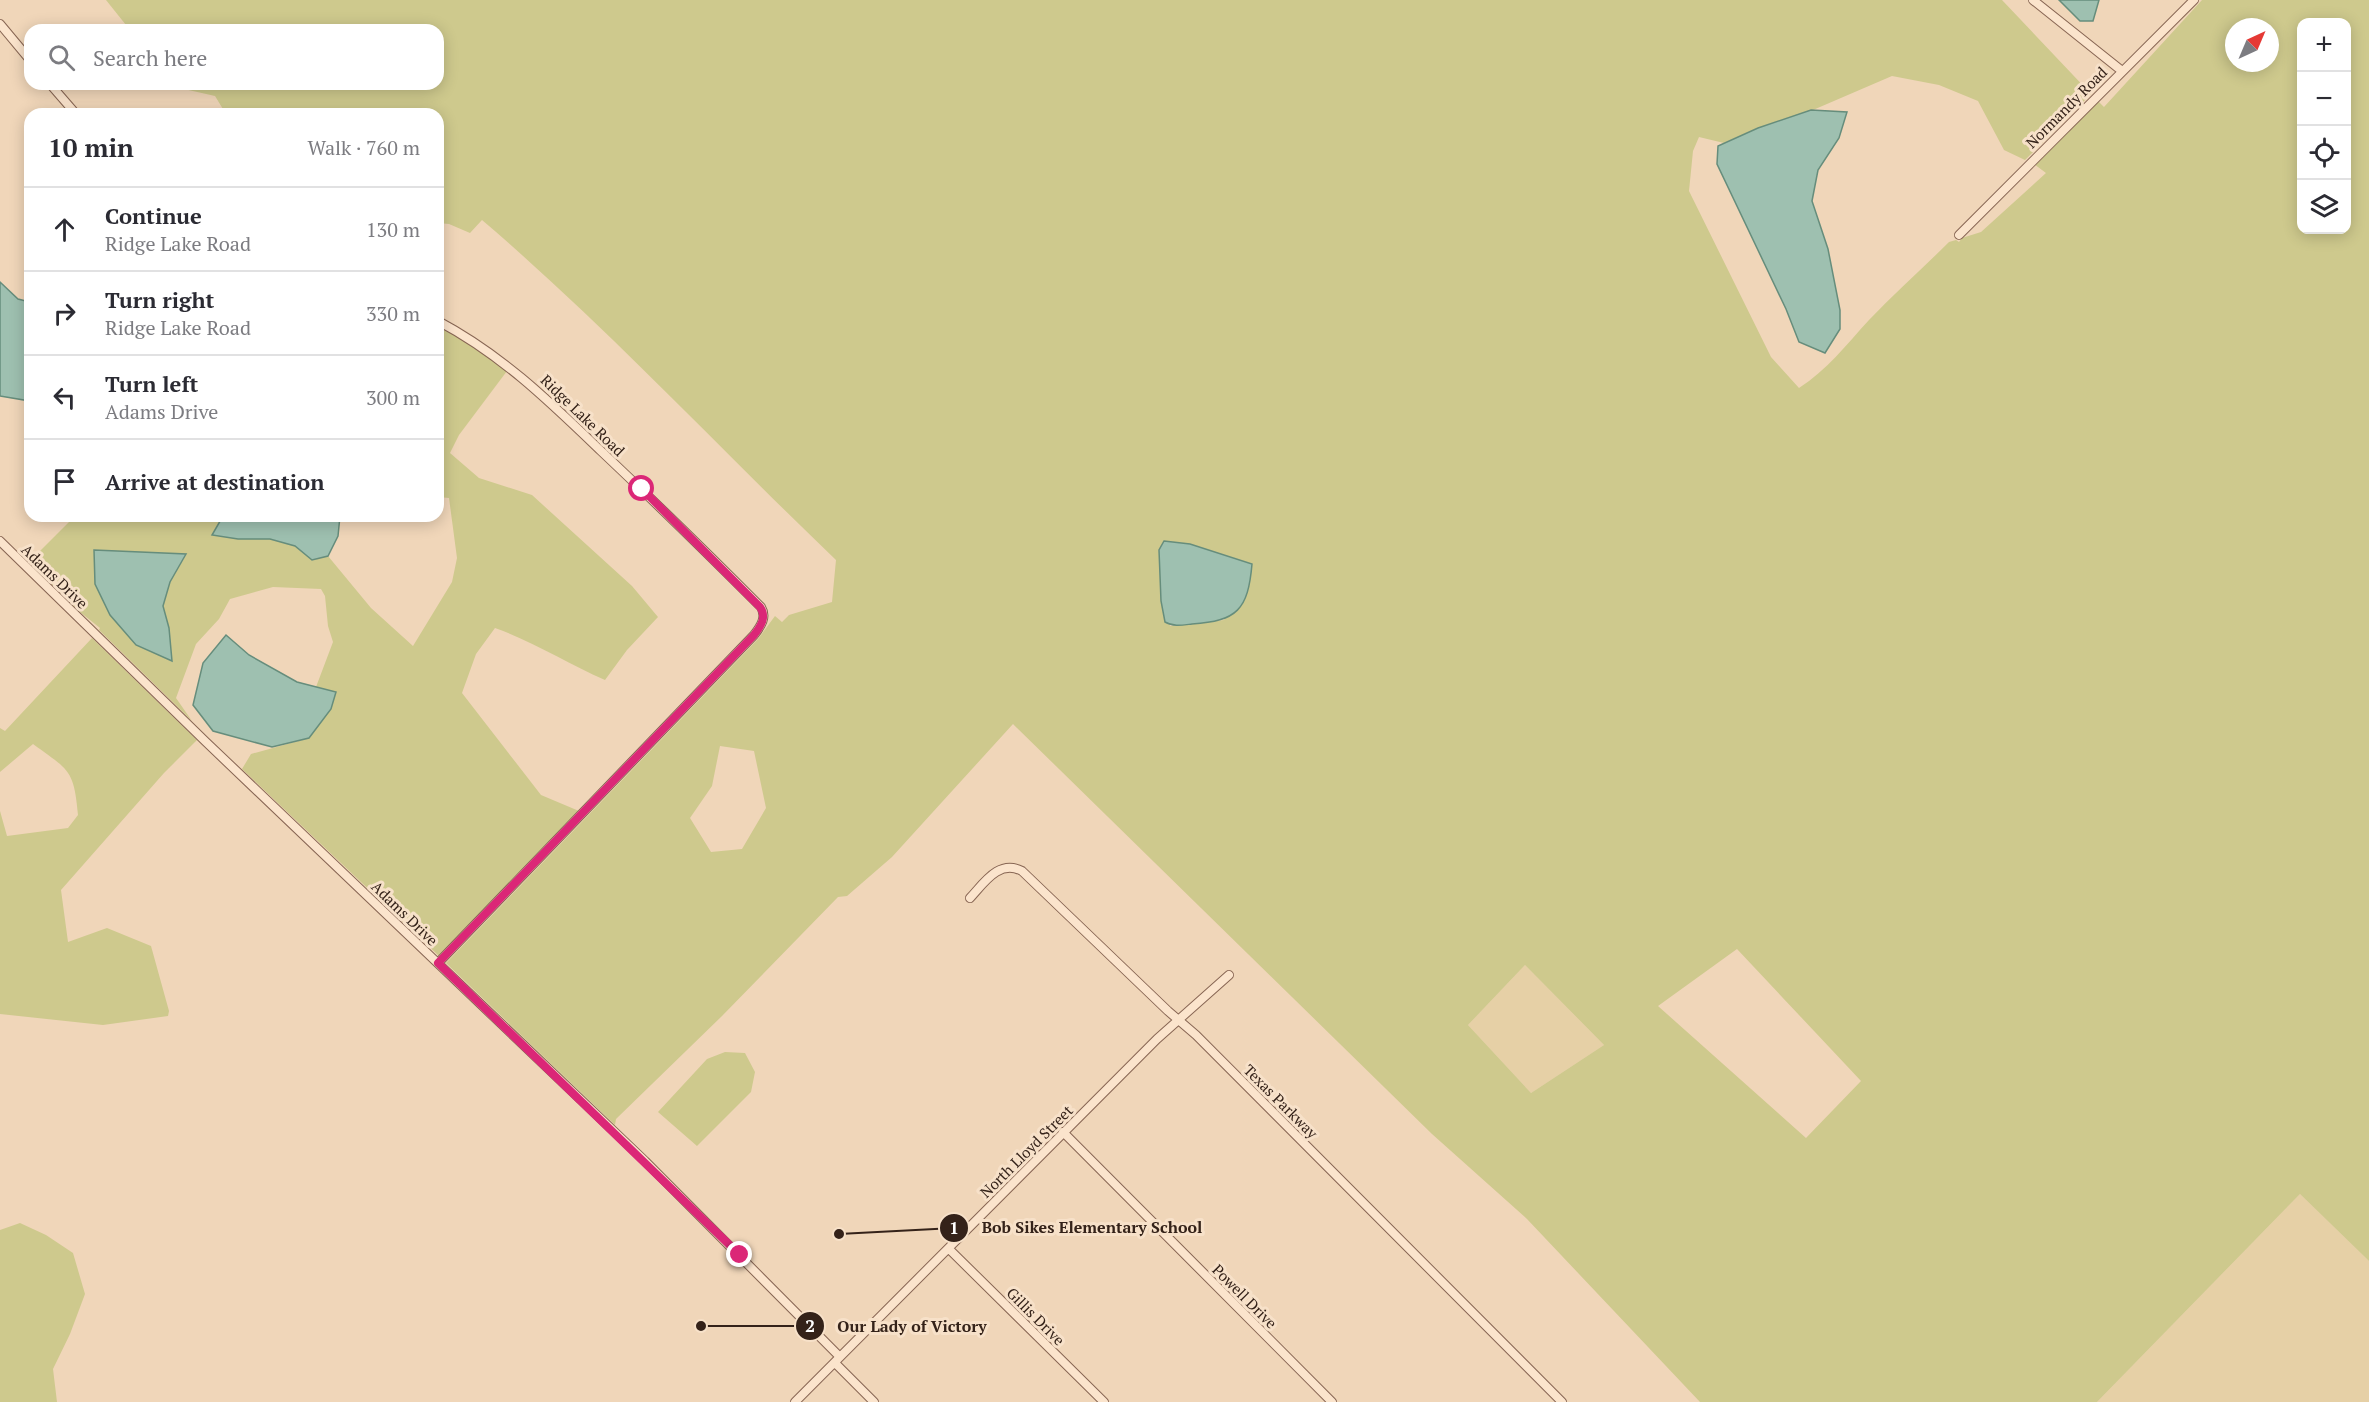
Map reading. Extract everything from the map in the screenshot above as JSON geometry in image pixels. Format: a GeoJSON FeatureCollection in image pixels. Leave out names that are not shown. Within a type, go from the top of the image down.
{"type":"FeatureCollection","features":[{"type":"Feature","properties":{"kind":"street"},"geometry":{"type":"LineString","coordinates":[[2032,0],[2122,71]]}},
{"type":"Feature","properties":{"kind":"street","name":"Normandy Road"},"geometry":{"type":"LineString","coordinates":[[1959,234],[2194,0]]}},
{"type":"Feature","properties":{"kind":"street"},"geometry":{"type":"LineString","coordinates":[[0,24],[24,53]]}},
{"type":"Feature","properties":{"kind":"street"},"geometry":{"type":"LineString","coordinates":[[55,90],[71,108]]}},
{"type":"Feature","properties":{"kind":"street","name":"Ridge Lake Road"},"geometry":{"type":"LineString","coordinates":[[438,963],[754,635],[762,625],[764,616],[760,607],[709,555],[525,378],[466,336],[444,324]]}},
{"type":"Feature","properties":{"kind":"street","name":"Adams Drive"},"geometry":{"type":"LineString","coordinates":[[0,541],[206,742],[666,1182],[838,1360],[874,1402]]}},
{"type":"Feature","properties":{"kind":"street","name":"Texas Parkway"},"geometry":{"type":"LineString","coordinates":[[970,898],[998,870],[1007,867],[1022,871],[1196,1035],[1562,1402]]}},
{"type":"Feature","properties":{"kind":"street","name":"North Lloyd Street"},"geometry":{"type":"LineString","coordinates":[[795,1402],[1063,1132],[1178,1020],[1229,975]]}},
{"type":"Feature","properties":{"kind":"street","name":"Powell Drive"},"geometry":{"type":"LineString","coordinates":[[1063,1132],[1332,1402]]}},
{"type":"Feature","properties":{"kind":"street","name":"Gillis Drive"},"geometry":{"type":"LineString","coordinates":[[949,1249],[1104,1402]]}},
{"type":"Feature","properties":{"kind":"shaded area"},"geometry":{"type":"Polygon","coordinates":[[[106,0],[2002,0],[2091,94],[2025,160],[2004,150],[1978,101],[1939,85],[1892,76],[1813,110],[1758,128],[1724,143],[1699,137],[1693,151],[1689,191],[1771,357],[1799,388],[1827,365],[1879,310],[1949,242],[1956,240],[1959,242],[1962,238],[1981,232],[2046,173],[2034,164],[2098,101],[2104,107],[2202,0],[2369,0],[2369,1261],[2300,1194],[2097,1402],[1700,1402],[1527,1219],[1432,1134],[1013,724],[892,857],[847,896],[838,897],[722,1016],[616,1119],[615,1125],[446,963],[758,639],[775,616],[782,622],[789,615],[832,602],[836,560],[617,344],[482,220],[470,233],[444,224],[444,108],[222,108],[215,96],[188,90],[444,90],[444,24],[125,24],[106,0]],[[1164,541],[1159,551],[1170,626],[1224,620],[1252,564],[1190,544],[1164,541]],[[720,746],[712,786],[690,818],[711,852],[742,849],[766,808],[754,751],[720,746]],[[1737,949],[1658,1006],[1806,1138],[1861,1081],[1737,949]],[[1525,965],[1468,1025],[1531,1093],[1604,1045],[1525,965]]]}},
{"type":"Feature","properties":{"kind":"shaded area"},"geometry":{"type":"Polygon","coordinates":[[[2059,0],[2099,0],[2093,21],[2080,21],[2059,0]]]}},
{"type":"Feature","properties":{"kind":"shaded area"},"geometry":{"type":"Polygon","coordinates":[[[1811,110],[1847,112],[1839,138],[1818,170],[1812,201],[1828,249],[1840,310],[1840,329],[1825,353],[1799,342],[1786,309],[1717,164],[1718,146],[1758,128],[1811,110]]]}},
{"type":"Feature","properties":{"kind":"shaded area"},"geometry":{"type":"Polygon","coordinates":[[[0,282],[18,299],[24,300],[24,400],[0,396],[0,282]]]}},
{"type":"Feature","properties":{"kind":"shaded area"},"geometry":{"type":"Polygon","coordinates":[[[444,330],[463,340],[507,371],[459,435],[450,453],[479,478],[532,495],[632,586],[658,617],[627,650],[605,680],[495,628],[476,654],[462,693],[541,795],[579,811],[439,956],[242,769],[251,754],[309,738],[336,692],[316,687],[333,642],[328,626],[325,596],[321,589],[273,587],[230,599],[219,619],[196,644],[176,698],[192,721],[99,630],[100,628],[80,612],[29,562],[69,522],[219,522],[212,534],[238,539],[270,539],[295,546],[312,560],[328,556],[371,608],[413,646],[452,582],[457,558],[449,498],[444,498],[444,330]],[[94,551],[163,606],[170,582],[186,555],[94,551]]]}},
{"type":"Feature","properties":{"kind":"shaded area"},"geometry":{"type":"Polygon","coordinates":[[[220,522],[339,522],[338,536],[328,556],[312,560],[295,546],[270,539],[238,539],[212,535],[220,522]]]}},
{"type":"Feature","properties":{"kind":"shaded area"},"geometry":{"type":"Polygon","coordinates":[[[1164,541],[1190,544],[1252,564],[1247,592],[1237,610],[1220,620],[1178,625],[1165,622],[1161,601],[1159,550],[1164,541]]]}},
{"type":"Feature","properties":{"kind":"shaded area"},"geometry":{"type":"Polygon","coordinates":[[[94,550],[186,554],[170,582],[163,606],[169,628],[172,661],[136,645],[110,615],[95,584],[94,550]]]}},
{"type":"Feature","properties":{"kind":"shaded area"},"geometry":{"type":"Polygon","coordinates":[[[226,635],[249,655],[297,682],[336,692],[331,709],[309,738],[272,747],[213,731],[193,705],[203,663],[226,635]]]}},
{"type":"Feature","properties":{"kind":"shaded area"},"geometry":{"type":"Polygon","coordinates":[[[92,638],[197,740],[164,773],[61,890],[68,942],[107,928],[151,946],[169,1011],[168,1016],[103,1025],[0,1014],[0,811],[7,836],[68,828],[78,815],[74,788],[67,772],[62,765],[33,744],[0,772],[0,728],[5,731],[92,638]]]}},
{"type":"Feature","properties":{"kind":"shaded area"},"geometry":{"type":"Polygon","coordinates":[[[1525,965],[1604,1045],[1531,1093],[1468,1025],[1525,965]]]}},
{"type":"Feature","properties":{"kind":"shaded area"},"geometry":{"type":"Polygon","coordinates":[[[725,1052],[745,1053],[755,1072],[751,1092],[697,1146],[658,1112],[707,1059],[725,1052]]]}},
{"type":"Feature","properties":{"kind":"shaded area"},"geometry":{"type":"Polygon","coordinates":[[[2300,1194],[2369,1261],[2369,1402],[2097,1402],[2300,1194]]]}},
{"type":"Feature","properties":{"kind":"shaded area"},"geometry":{"type":"Polygon","coordinates":[[[20,1223],[46,1235],[73,1253],[85,1294],[70,1334],[53,1369],[57,1402],[0,1402],[0,1230],[20,1223]]]}},
{"type":"Feature","properties":{"kind":"place","name":"Bob Sikes Elementary School"},"geometry":{"type":"Point","coordinates":[839,1234]}},
{"type":"Feature","properties":{"kind":"place","name":"Our Lady of Victory"},"geometry":{"type":"Point","coordinates":[701,1326]}},
{"type":"Feature","properties":{"kind":"route"},"geometry":{"type":"LineString","coordinates":[[642,489],[763,609],[762,625],[512,889],[438,963],[740,1255]]}}]}
